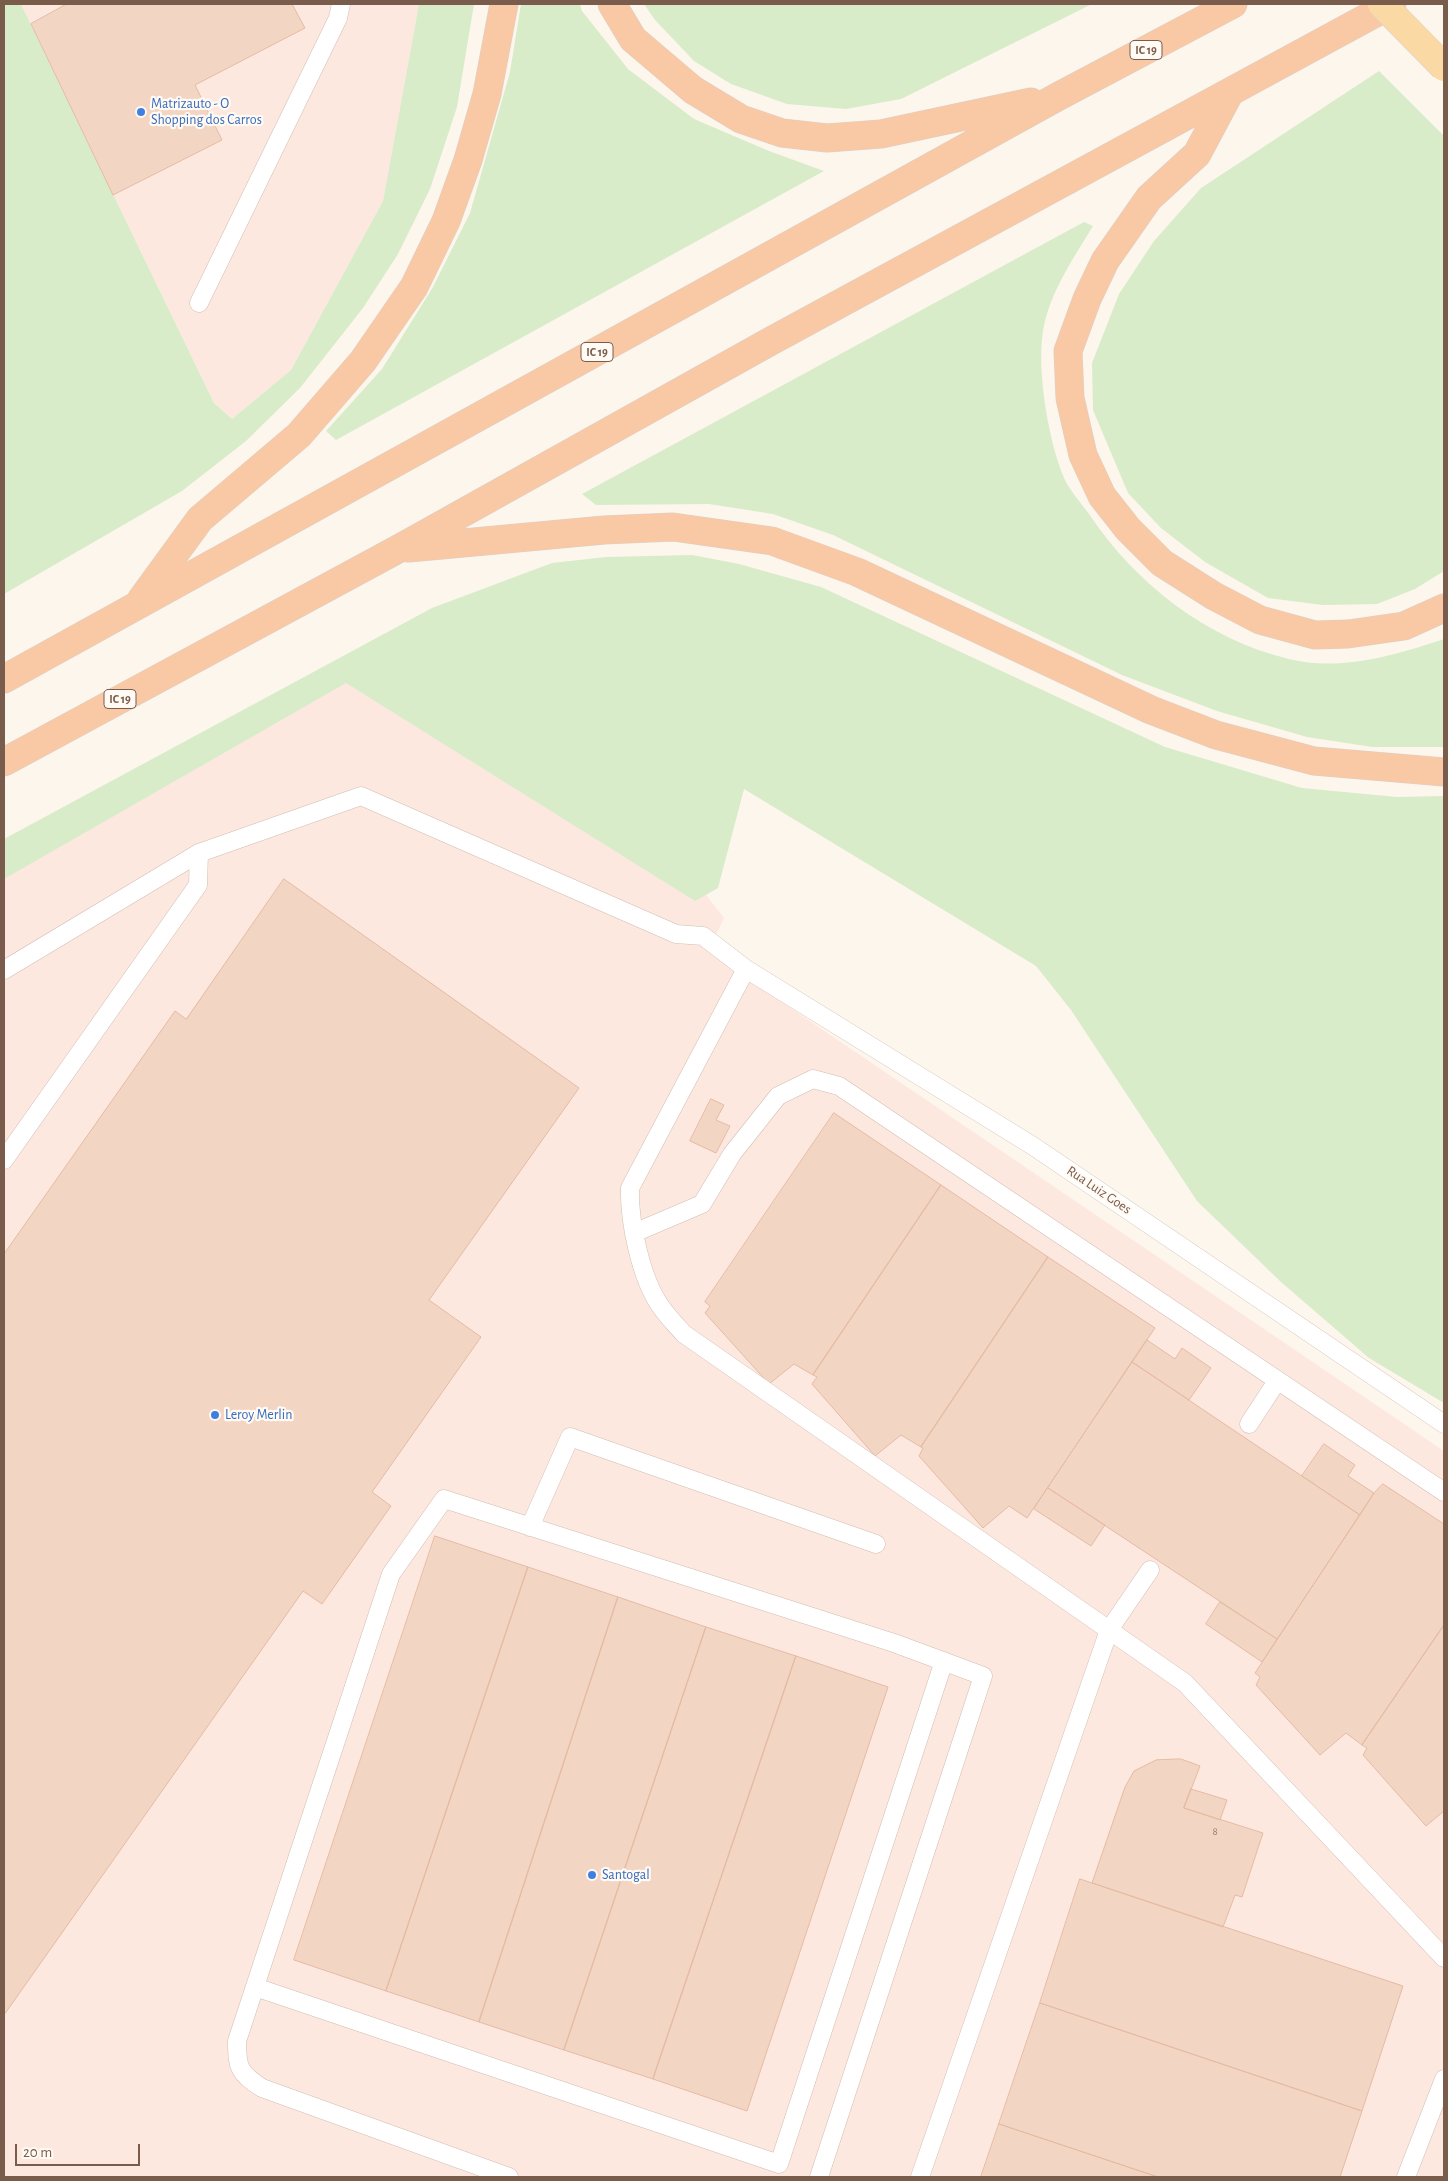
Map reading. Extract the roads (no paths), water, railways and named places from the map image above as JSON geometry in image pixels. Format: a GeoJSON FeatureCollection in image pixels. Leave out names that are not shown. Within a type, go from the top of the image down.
{"type":"FeatureCollection","features":[{"type":"Feature","properties":{"kind":"highway"},"geometry":{"type":"LineString","coordinates":[[136,607],[200,519],[299,435],[363,361],[414,287],[446,221],[468,160],[487,94],[504,4]]}},
{"type":"Feature","properties":{"kind":"highway"},"geometry":{"type":"LineString","coordinates":[[612,4],[633,39],[693,90],[741,119],[782,133],[827,138],[881,134],[1059,96]]}},
{"type":"Feature","properties":{"kind":"highway","name":"IC 19"},"geometry":{"type":"LineString","coordinates":[[4,678],[136,607],[1059,96],[1233,4]]}},
{"type":"Feature","properties":{"kind":"highway","name":"IC 19"},"geometry":{"type":"LineString","coordinates":[[4,762],[400,548],[771,341],[1392,4]]}},
{"type":"Feature","properties":{"kind":"highway"},"geometry":{"type":"LineString","coordinates":[[1230,92],[1197,154],[1149,198],[1105,261],[1087,299],[1068,351],[1070,398],[1083,456],[1102,496],[1128,529],[1162,563],[1214,596],[1260,620],[1315,635],[1348,634],[1404,626],[1444,608]]}},
{"type":"Feature","properties":{"kind":"highway"},"geometry":{"type":"LineString","coordinates":[[400,548],[604,530],[673,527],[772,541],[857,572],[1151,710],[1216,735],[1314,761],[1444,772]]}},
{"type":"Feature","properties":{"kind":"main road"},"geometry":{"type":"LineString","coordinates":[[1382,4],[1444,67]]}},
{"type":"Feature","properties":{"kind":"lane"},"geometry":{"type":"LineString","coordinates":[[199,303],[338,18],[341,4]]}},
{"type":"Feature","properties":{"kind":"lane","name":"Rua Luiz Goes"},"geometry":{"type":"LineString","coordinates":[[4,970],[199,853],[361,796],[676,934],[703,936],[746,970],[1033,1146],[1444,1424]]}},
{"type":"Feature","properties":{"kind":"lane"},"geometry":{"type":"LineString","coordinates":[[4,1160],[198,885],[199,853]]}},
{"type":"Feature","properties":{"kind":"lane"},"geometry":{"type":"LineString","coordinates":[[746,970],[630,1188],[630,1211],[641,1261],[660,1306],[684,1334],[1185,1683],[1444,1958]]}},
{"type":"Feature","properties":{"kind":"lane"},"geometry":{"type":"LineString","coordinates":[[634,1233],[702,1204],[732,1154],[778,1096],[813,1079],[840,1086],[1444,1492]]}},
{"type":"Feature","properties":{"kind":"lane"},"geometry":{"type":"LineString","coordinates":[[1249,1424],[1277,1381]]}},
{"type":"Feature","properties":{"kind":"lane"},"geometry":{"type":"LineString","coordinates":[[530,1527],[570,1436],[876,1544]]}},
{"type":"Feature","properties":{"kind":"lane"},"geometry":{"type":"LineString","coordinates":[[509,2177],[481,2173],[262,2088],[244,2076],[237,2060],[237,2041],[254,1987],[391,1574],[444,1499],[894,1643],[983,1676],[819,2177]]}},
{"type":"Feature","properties":{"kind":"lane"},"geometry":{"type":"LineString","coordinates":[[920,2177],[1109,1630],[1150,1570]]}},
{"type":"Feature","properties":{"kind":"lane"},"geometry":{"type":"LineString","coordinates":[[254,1987],[777,2170],[944,1661]]}},
{"type":"Feature","properties":{"kind":"lane"},"geometry":{"type":"LineString","coordinates":[[1406,2177],[1444,2079]]}},
{"type":"Feature","properties":{"kind":"place","name":"Matrizauto - O Shopping dos Carros"},"geometry":{"type":"Point","coordinates":[141,112]}},
{"type":"Feature","properties":{"kind":"place","name":"Leroy Merlin"},"geometry":{"type":"Point","coordinates":[215,1415]}},
{"type":"Feature","properties":{"kind":"place","name":"Santogal"},"geometry":{"type":"Point","coordinates":[592,1875]}}]}
